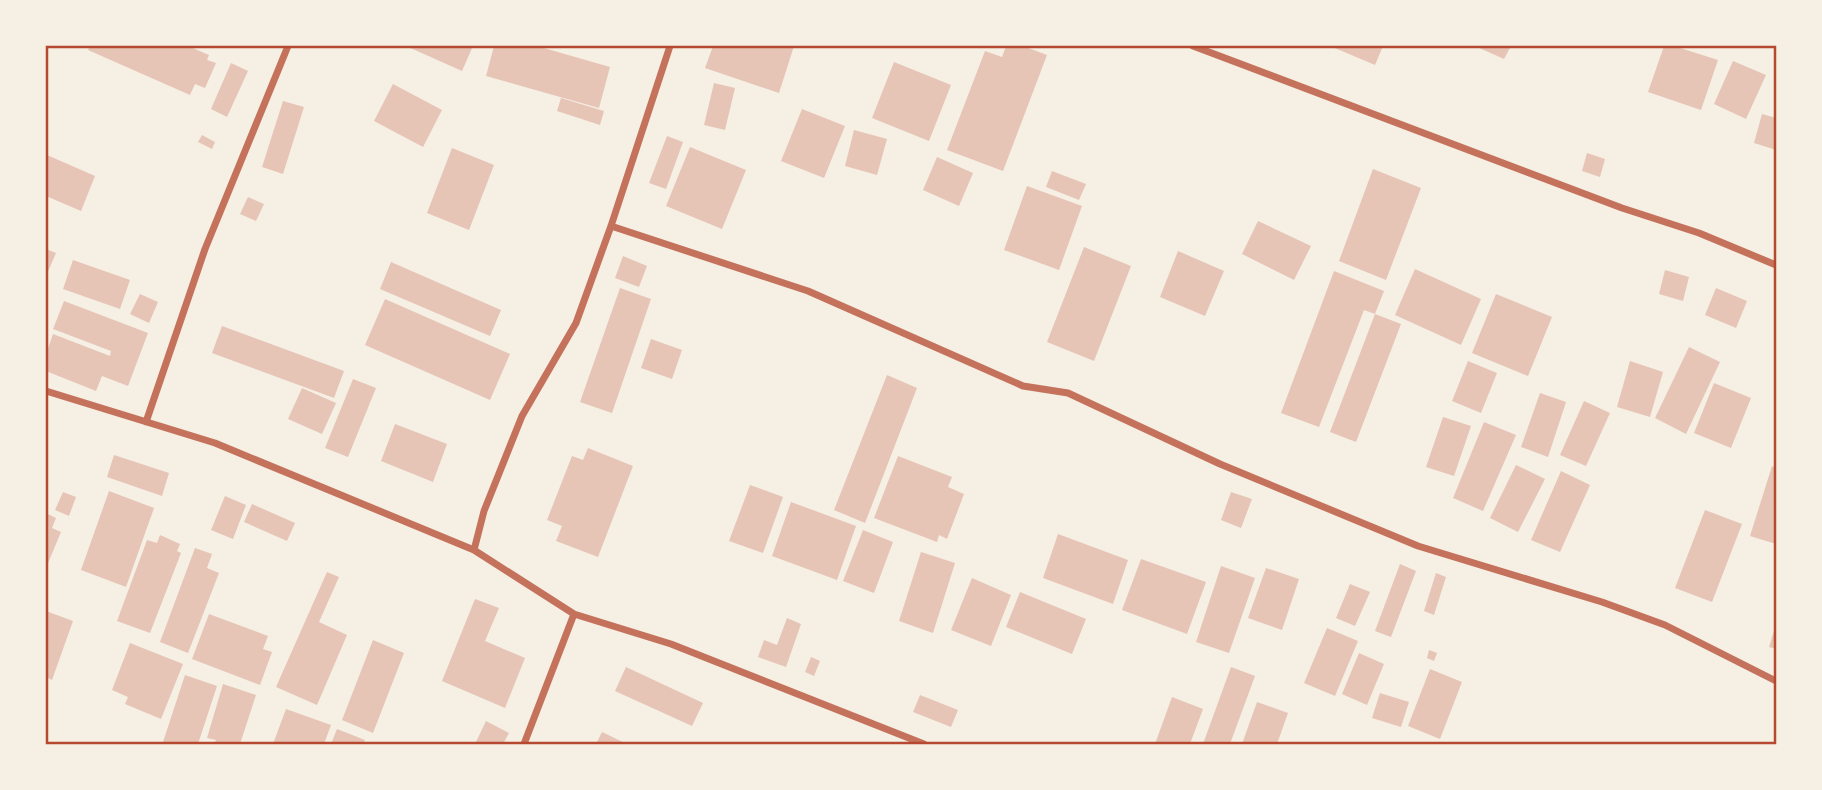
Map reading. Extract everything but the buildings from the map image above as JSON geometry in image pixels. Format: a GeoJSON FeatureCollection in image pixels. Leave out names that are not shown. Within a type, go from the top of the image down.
{"type":"FeatureCollection","features":[{"type":"Feature","properties":{"kind":"street"},"geometry":{"type":"LineString","coordinates":[[146,422],[205,249],[288,46]]}},
{"type":"Feature","properties":{"kind":"street"},"geometry":{"type":"LineString","coordinates":[[474,550],[484,511],[522,416],[576,323],[670,46]]}},
{"type":"Feature","properties":{"kind":"street"},"geometry":{"type":"LineString","coordinates":[[1194,46],[1622,208],[1699,233],[1776,265]]}},
{"type":"Feature","properties":{"kind":"street"},"geometry":{"type":"LineString","coordinates":[[611,226],[808,291],[1023,386],[1068,393],[1220,464],[1418,546],[1602,602],[1665,625],[1776,681]]}},
{"type":"Feature","properties":{"kind":"street"},"geometry":{"type":"LineString","coordinates":[[46,391],[215,443],[474,550],[574,614],[671,644],[915,743],[924,744]]}},
{"type":"Feature","properties":{"kind":"street"},"geometry":{"type":"LineString","coordinates":[[524,744],[574,614]]}}]}
